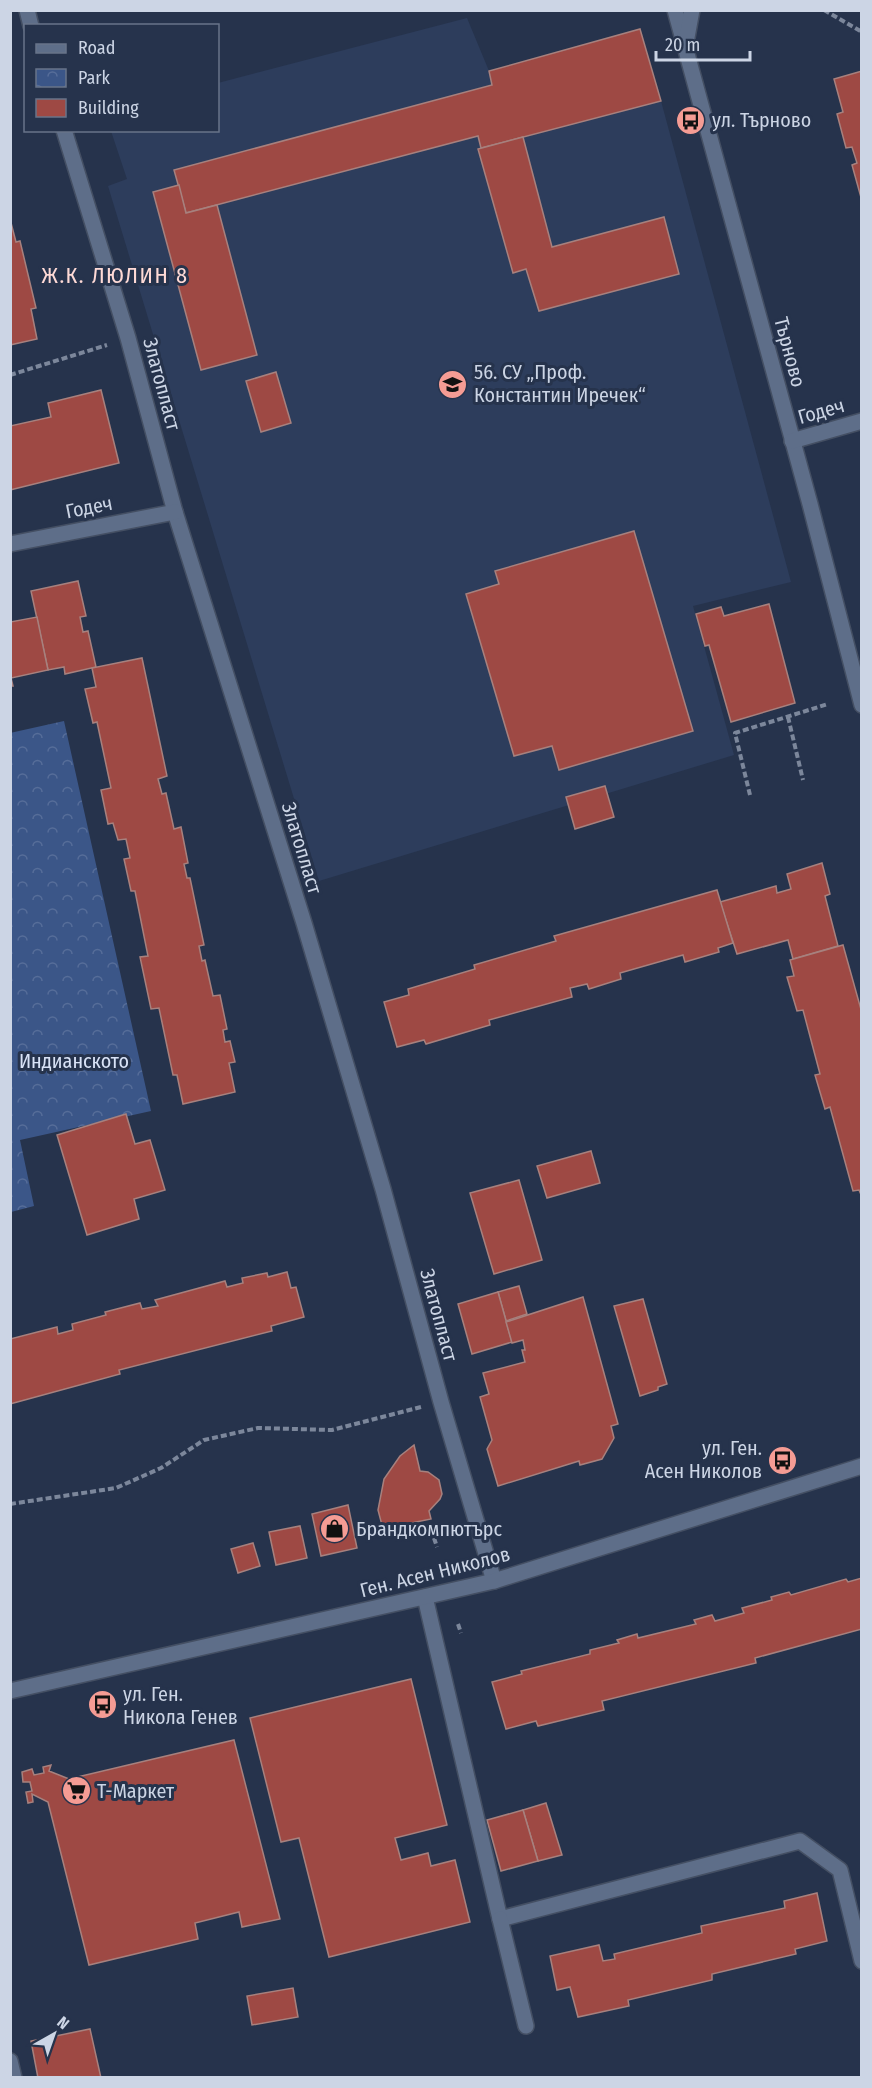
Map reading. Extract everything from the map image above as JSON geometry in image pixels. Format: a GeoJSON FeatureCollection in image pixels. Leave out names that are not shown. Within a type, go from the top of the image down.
{"type":"FeatureCollection","features":[{"type":"Feature","properties":{"kind":"street","name":"Търново"},"geometry":{"type":"LineString","coordinates":[[675,10],[861,705]]}},
{"type":"Feature","properties":{"kind":"street"},"geometry":{"type":"LineString","coordinates":[[685,46],[692,10]]}},
{"type":"Feature","properties":{"kind":"street","name":"Златопласт"},"geometry":{"type":"LineString","coordinates":[[65,132],[128,338],[175,512],[307,934],[383,1189],[441,1402],[494,1581]]}},
{"type":"Feature","properties":{"kind":"street","name":"Годеч"},"geometry":{"type":"LineString","coordinates":[[792,441],[861,421]]}},
{"type":"Feature","properties":{"kind":"street","name":"Годеч"},"geometry":{"type":"LineString","coordinates":[[10,544],[175,512]]}},
{"type":"Feature","properties":{"kind":"street","name":"Ген. Асен Николов"},"geometry":{"type":"LineString","coordinates":[[10,1691],[494,1581],[861,1467]]}},
{"type":"Feature","properties":{"kind":"street"},"geometry":{"type":"LineString","coordinates":[[425,1597],[526,2026]]}},
{"type":"Feature","properties":{"kind":"street"},"geometry":{"type":"LineString","coordinates":[[500,1919],[800,1841],[840,1870],[861,1961]]}},
{"type":"Feature","properties":{"kind":"street"},"geometry":{"type":"LineString","coordinates":[[10,2061],[14,2078]]}},
{"type":"Feature","properties":{"kind":"path"},"geometry":{"type":"LineString","coordinates":[[824,10],[861,32]]}},
{"type":"Feature","properties":{"kind":"path"},"geometry":{"type":"LineString","coordinates":[[10,375],[128,338]]}},
{"type":"Feature","properties":{"kind":"path"},"geometry":{"type":"LineString","coordinates":[[750,795],[735,733],[828,704]]}},
{"type":"Feature","properties":{"kind":"path"},"geometry":{"type":"LineString","coordinates":[[788,717],[803,780]]}},
{"type":"Feature","properties":{"kind":"path"},"geometry":{"type":"LineString","coordinates":[[10,1504],[116,1488],[161,1468],[204,1440],[258,1428],[332,1430],[441,1402]]}},
{"type":"Feature","properties":{"kind":"path"},"geometry":{"type":"LineString","coordinates":[[434,1538],[437,1547]]}},
{"type":"Feature","properties":{"kind":"path"},"geometry":{"type":"LineString","coordinates":[[458,1624],[461,1633]]}},
{"type":"Feature","properties":{"kind":"shaded area","name":"56. СУ „Проф. Константин Иречек“"},"geometry":{"type":"Polygon","coordinates":[[[467,18],[489,71],[661,101],[791,582],[693,606],[734,755],[319,881],[108,186],[127,179],[111,132],[219,132],[219,83],[467,18]]]}},
{"type":"Feature","properties":{"kind":"green space","name":"Индианското"},"geometry":{"type":"Polygon","coordinates":[[[64,721],[151,1111],[20,1140],[34,1206],[11,1212],[10,733],[64,721]]]}},
{"type":"Feature","properties":{"kind":"building"},"geometry":{"type":"Polygon","coordinates":[[[640,29],[661,101],[481,148],[478,136],[186,213],[174,170],[492,85],[489,71],[640,29]]]}},
{"type":"Feature","properties":{"kind":"building"},"geometry":{"type":"Polygon","coordinates":[[[862,71],[862,201],[852,165],[857,163],[852,147],[846,148],[837,114],[843,112],[834,79],[862,71]]]}},
{"type":"Feature","properties":{"kind":"building"},"geometry":{"type":"Polygon","coordinates":[[[523,137],[552,247],[664,217],[679,274],[539,311],[526,269],[513,273],[478,149],[523,137]]]}},
{"type":"Feature","properties":{"kind":"building"},"geometry":{"type":"Polygon","coordinates":[[[179,185],[186,213],[217,205],[257,355],[201,370],[153,192],[179,185]]]}},
{"type":"Feature","properties":{"kind":"building"},"geometry":{"type":"Polygon","coordinates":[[[10,219],[16,242],[20,241],[36,308],[31,309],[37,339],[10,345],[10,219]]]}},
{"type":"Feature","properties":{"kind":"building"},"geometry":{"type":"Polygon","coordinates":[[[276,372],[291,423],[261,432],[246,381],[276,372]]]}},
{"type":"Feature","properties":{"kind":"building"},"geometry":{"type":"Polygon","coordinates":[[[101,390],[119,463],[10,490],[10,426],[51,417],[48,403],[101,390]]]}},
{"type":"Feature","properties":{"kind":"building"},"geometry":{"type":"Polygon","coordinates":[[[634,531],[693,731],[559,770],[552,746],[514,756],[466,594],[499,584],[495,571],[634,531]]]}},
{"type":"Feature","properties":{"kind":"building"},"geometry":{"type":"Polygon","coordinates":[[[78,581],[86,616],[80,617],[83,632],[88,631],[96,667],[65,674],[64,667],[48,670],[31,591],[78,581]]]}},
{"type":"Feature","properties":{"kind":"building"},"geometry":{"type":"Polygon","coordinates":[[[769,604],[795,703],[731,722],[709,645],[705,646],[696,614],[721,607],[724,616],[769,604]]]}},
{"type":"Feature","properties":{"kind":"building"},"geometry":{"type":"Polygon","coordinates":[[[37,617],[48,670],[11,678],[13,686],[10,686],[10,622],[37,617]]]}},
{"type":"Feature","properties":{"kind":"building"},"geometry":{"type":"Polygon","coordinates":[[[142,658],[167,776],[158,779],[162,794],[166,793],[174,829],[181,827],[188,863],[184,864],[187,878],[190,878],[204,945],[199,946],[202,961],[205,960],[213,996],[220,995],[227,1029],[223,1030],[225,1042],[230,1041],[235,1062],[229,1063],[235,1092],[183,1104],[177,1075],[173,1075],[159,1008],[151,1009],[140,957],[148,956],[135,891],[131,891],[124,859],[130,858],[126,839],[118,840],[113,823],[108,824],[101,790],[111,788],[97,722],[93,723],[85,689],[96,687],[92,668],[142,658]]]}},
{"type":"Feature","properties":{"kind":"building"},"geometry":{"type":"Polygon","coordinates":[[[605,786],[614,817],[575,829],[566,797],[605,786]]]}},
{"type":"Feature","properties":{"kind":"building"},"geometry":{"type":"Polygon","coordinates":[[[822,863],[830,894],[825,896],[838,946],[793,959],[788,940],[737,954],[720,902],[776,886],[777,893],[791,889],[787,874],[822,863]]]}},
{"type":"Feature","properties":{"kind":"building"},"geometry":{"type":"Polygon","coordinates":[[[717,890],[733,943],[718,948],[719,952],[685,962],[683,955],[620,973],[621,979],[589,989],[587,984],[570,988],[572,997],[489,1020],[490,1025],[426,1044],[424,1040],[397,1047],[384,1002],[409,995],[408,989],[475,969],[474,965],[556,941],[554,936],[717,890]]]}},
{"type":"Feature","properties":{"kind":"building"},"geometry":{"type":"Polygon","coordinates":[[[843,945],[862,1013],[862,1197],[859,1190],[853,1191],[830,1107],[825,1109],[815,1075],[820,1074],[803,1010],[797,1011],[787,977],[794,976],[790,960],[843,945]]]}},
{"type":"Feature","properties":{"kind":"building"},"geometry":{"type":"Polygon","coordinates":[[[126,1114],[135,1144],[150,1140],[165,1190],[134,1199],[139,1219],[87,1235],[57,1135],[126,1114]]]}},
{"type":"Feature","properties":{"kind":"building"},"geometry":{"type":"Polygon","coordinates":[[[591,1151],[600,1183],[547,1198],[537,1166],[591,1151]]]}},
{"type":"Feature","properties":{"kind":"building"},"geometry":{"type":"Polygon","coordinates":[[[519,1180],[542,1260],[494,1274],[470,1193],[519,1180]]]}},
{"type":"Feature","properties":{"kind":"building"},"geometry":{"type":"Polygon","coordinates":[[[287,1272],[291,1288],[296,1287],[304,1317],[271,1326],[272,1331],[119,1370],[120,1374],[10,1404],[10,1339],[57,1327],[58,1334],[73,1330],[72,1324],[106,1315],[105,1312],[140,1303],[142,1309],[158,1306],[155,1300],[225,1281],[227,1287],[243,1283],[242,1278],[267,1273],[268,1277],[287,1272]]]}},
{"type":"Feature","properties":{"kind":"building"},"geometry":{"type":"Polygon","coordinates":[[[519,1286],[527,1314],[506,1321],[498,1292],[519,1286]]]}},
{"type":"Feature","properties":{"kind":"building"},"geometry":{"type":"Polygon","coordinates":[[[498,1292],[512,1342],[472,1354],[458,1304],[498,1292]]]}},
{"type":"Feature","properties":{"kind":"building"},"geometry":{"type":"Polygon","coordinates":[[[583,1297],[618,1424],[611,1426],[614,1438],[602,1459],[580,1465],[579,1461],[498,1486],[487,1449],[492,1440],[480,1397],[489,1394],[483,1373],[525,1362],[522,1350],[525,1350],[523,1340],[512,1343],[506,1322],[583,1297]]]}},
{"type":"Feature","properties":{"kind":"building"},"geometry":{"type":"Polygon","coordinates":[[[643,1299],[667,1384],[658,1387],[658,1390],[640,1396],[614,1306],[643,1299]]]}},
{"type":"Feature","properties":{"kind":"building"},"geometry":{"type":"Polygon","coordinates":[[[414,1445],[420,1471],[428,1472],[439,1480],[442,1494],[429,1511],[431,1519],[411,1523],[412,1528],[397,1532],[396,1526],[383,1529],[378,1510],[384,1479],[400,1456],[414,1445]]]}},
{"type":"Feature","properties":{"kind":"building"},"geometry":{"type":"Polygon","coordinates":[[[348,1505],[357,1548],[321,1556],[312,1514],[348,1505]]]}},
{"type":"Feature","properties":{"kind":"building"},"geometry":{"type":"Polygon","coordinates":[[[300,1526],[307,1558],[276,1565],[269,1532],[300,1526]]]}},
{"type":"Feature","properties":{"kind":"building"},"geometry":{"type":"Polygon","coordinates":[[[253,1543],[260,1566],[238,1573],[231,1549],[253,1543]]]}},
{"type":"Feature","properties":{"kind":"building"},"geometry":{"type":"Polygon","coordinates":[[[862,1578],[862,1629],[755,1658],[756,1663],[602,1701],[604,1710],[538,1726],[536,1721],[506,1729],[492,1682],[522,1674],[521,1671],[590,1654],[590,1650],[619,1643],[617,1640],[637,1634],[638,1638],[696,1624],[694,1620],[712,1615],[715,1621],[744,1613],[742,1608],[772,1600],[771,1597],[789,1592],[791,1595],[846,1579],[848,1582],[862,1578]]]}},
{"type":"Feature","properties":{"kind":"building"},"geometry":{"type":"Polygon","coordinates":[[[411,1679],[447,1825],[395,1838],[401,1860],[428,1853],[431,1866],[455,1860],[470,1922],[329,1957],[299,1838],[281,1842],[250,1718],[411,1679]]]}},
{"type":"Feature","properties":{"kind":"building"},"geometry":{"type":"Polygon","coordinates":[[[234,1740],[280,1919],[242,1927],[239,1912],[195,1923],[198,1939],[89,1965],[48,1802],[32,1794],[33,1802],[28,1803],[26,1792],[32,1791],[30,1782],[23,1782],[22,1772],[32,1769],[34,1775],[44,1773],[43,1767],[51,1765],[49,1771],[69,1779],[234,1740]]]}},
{"type":"Feature","properties":{"kind":"building"},"geometry":{"type":"Polygon","coordinates":[[[546,1803],[562,1855],[538,1861],[523,1810],[546,1803]]]}},
{"type":"Feature","properties":{"kind":"building"},"geometry":{"type":"Polygon","coordinates":[[[523,1810],[538,1861],[501,1871],[487,1820],[523,1810]]]}},
{"type":"Feature","properties":{"kind":"building"},"geometry":{"type":"Polygon","coordinates":[[[817,1893],[827,1941],[795,1949],[796,1954],[712,1974],[712,1980],[628,2000],[629,2006],[578,2017],[570,1987],[557,1990],[550,1956],[599,1945],[603,1961],[615,1959],[614,1954],[702,1933],[701,1926],[785,1908],[784,1901],[817,1893]]]}},
{"type":"Feature","properties":{"kind":"building"},"geometry":{"type":"Polygon","coordinates":[[[293,1988],[298,2017],[252,2025],[247,1996],[293,1988]]]}},
{"type":"Feature","properties":{"kind":"building"},"geometry":{"type":"Polygon","coordinates":[[[90,2029],[101,2078],[38,2078],[31,2041],[90,2029]]]}},
{"type":"Feature","properties":{"kind":"place","name":"ул. Търново"},"geometry":{"type":"Point","coordinates":[691,120]}},
{"type":"Feature","properties":{"kind":"place","name":"56. СУ „Проф. Константин Иречек“"},"geometry":{"type":"Point","coordinates":[453,384]}},
{"type":"Feature","properties":{"kind":"place","name":"ул. Ген. Асен Николов"},"geometry":{"type":"Point","coordinates":[783,1460]}},
{"type":"Feature","properties":{"kind":"place","name":"Брандкомпютърс"},"geometry":{"type":"Point","coordinates":[335,1529]}},
{"type":"Feature","properties":{"kind":"place","name":"ул. Ген. Никола Генев"},"geometry":{"type":"Point","coordinates":[102,1705]}},
{"type":"Feature","properties":{"kind":"place","name":"Т-Маркет"},"geometry":{"type":"Point","coordinates":[76,1791]}},
{"type":"Feature","properties":{"kind":"district","name":"Ж.К. ЛЮЛИН 8"},"geometry":{"type":"Point","coordinates":[115,275]}}]}
